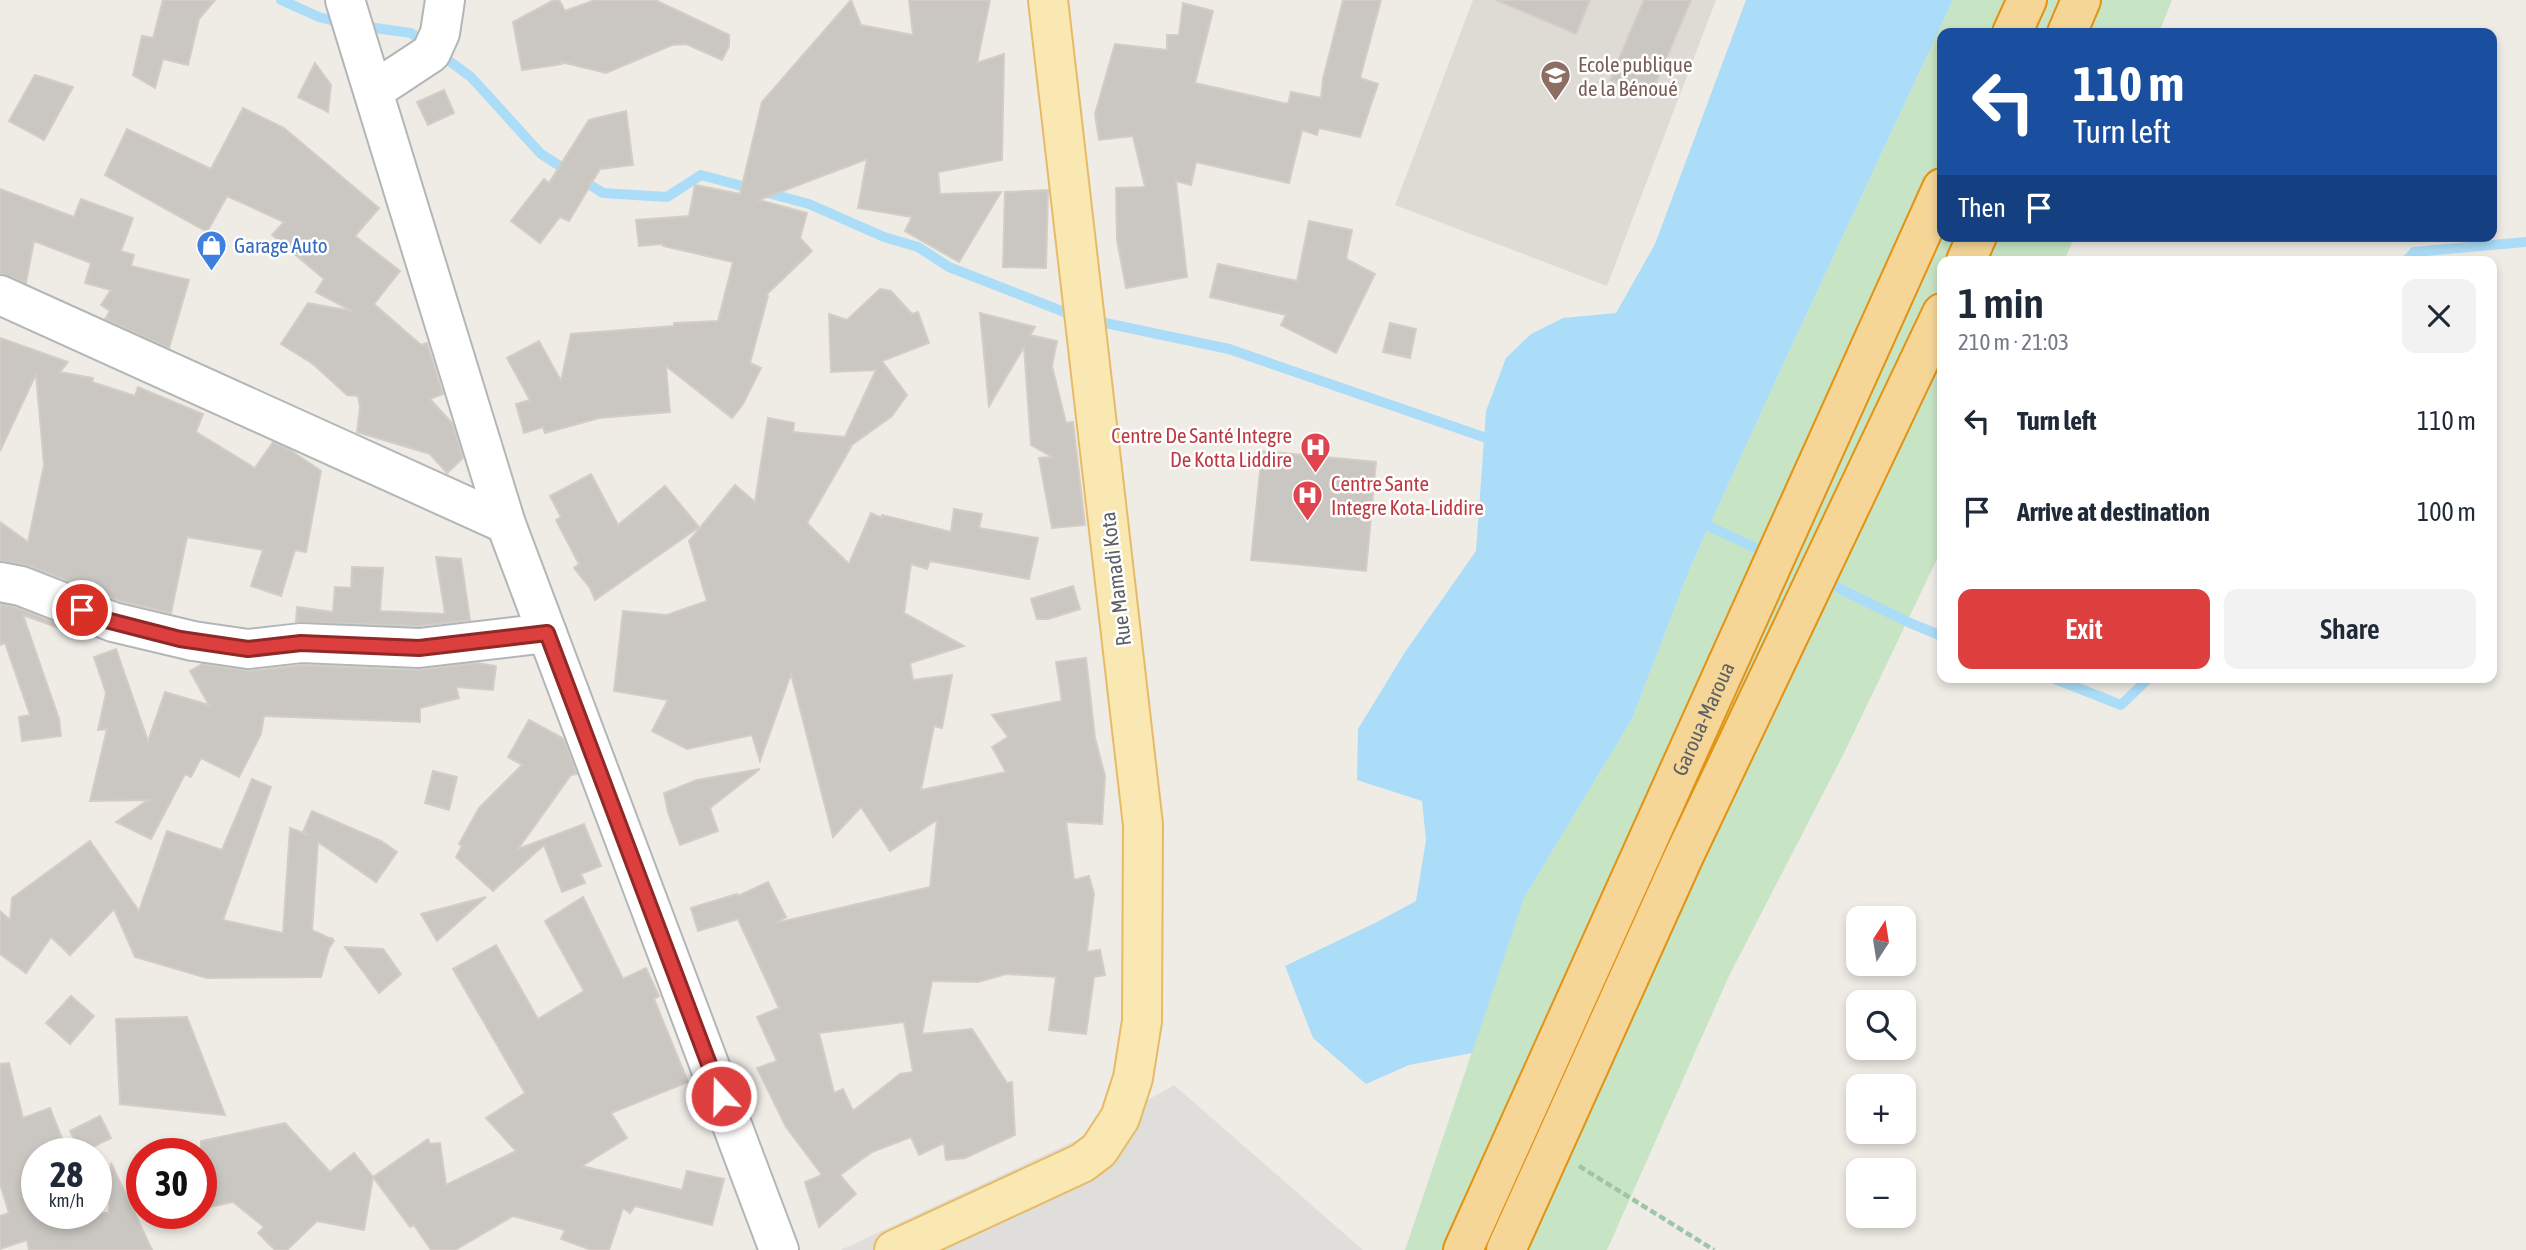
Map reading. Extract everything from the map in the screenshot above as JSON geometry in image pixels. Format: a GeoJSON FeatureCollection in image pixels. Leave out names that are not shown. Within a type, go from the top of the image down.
{"type":"FeatureCollection","features":[{"type":"Feature","properties":{"kind":"highway"},"geometry":{"type":"LineString","coordinates":[[2014,28],[2027,0]]}},
{"type":"Feature","properties":{"kind":"highway"},"geometry":{"type":"LineString","coordinates":[[2069,28],[2081,0]]}},
{"type":"Feature","properties":{"kind":"highway","name":"Garoua-Maroua"},"geometry":{"type":"LineString","coordinates":[[1463,1250],[1937,199]]}},
{"type":"Feature","properties":{"kind":"highway","name":"Garoua-Maroua"},"geometry":{"type":"LineString","coordinates":[[1506,1250],[1683,858],[1937,324]]}},
{"type":"Feature","properties":{"kind":"main road","name":"Rue Mamadi Kota"},"geometry":{"type":"LineString","coordinates":[[894,1250],[1082,1163],[1099,1150],[1120,1118],[1133,1079],[1142,1021],[1143,825],[1048,0]]}},
{"type":"Feature","properties":{"kind":"street"},"geometry":{"type":"LineString","coordinates":[[345,0],[375,90],[506,524],[779,1250]]}},
{"type":"Feature","properties":{"kind":"street"},"geometry":{"type":"LineString","coordinates":[[375,90],[431,53],[440,33],[445,0]]}},
{"type":"Feature","properties":{"kind":"street"},"geometry":{"type":"LineString","coordinates":[[0,295],[506,524]]}},
{"type":"Feature","properties":{"kind":"street"},"geometry":{"type":"LineString","coordinates":[[0,582],[20,586],[113,622],[193,641],[248,649],[301,643],[419,648],[547,633]]}},
{"type":"Feature","properties":{"kind":"path"},"geometry":{"type":"LineString","coordinates":[[1552,1149],[1714,1250]]}},
{"type":"Feature","properties":{"kind":"shaded area","name":"Ecole publique de la Bénoué"},"geometry":{"type":"Polygon","coordinates":[[[1473,0],[1716,0],[1607,286],[1395,205],[1473,0]]]}},
{"type":"Feature","properties":{"kind":"shaded area"},"geometry":{"type":"Polygon","coordinates":[[[1174,1085],[1363,1250],[841,1250],[1079,1139],[1174,1085]]]}},
{"type":"Feature","properties":{"kind":"green space"},"geometry":{"type":"Polygon","coordinates":[[[1953,0],[2172,0],[2161,28],[1940,28],[1953,0]]]}},
{"type":"Feature","properties":{"kind":"green space"},"geometry":{"type":"Polygon","coordinates":[[[1937,34],[1937,242],[2072,242],[2066,256],[1937,256],[1937,559],[1844,753],[1729,976],[1607,1250],[1405,1250],[1524,898],[1632,719],[1691,566],[1937,34]]]}},
{"type":"Feature","properties":{"kind":"water"},"geometry":{"type":"Polygon","coordinates":[[[1746,0],[1953,0],[1940,28],[1937,28],[1937,34],[1691,566],[1632,719],[1524,898],[1472,1053],[1409,1065],[1366,1084],[1313,1038],[1285,966],[1416,901],[1426,840],[1422,801],[1357,780],[1358,729],[1405,652],[1476,551],[1486,411],[1506,358],[1531,334],[1563,318],[1616,313],[1655,244],[1746,0]]]}},
{"type":"Feature","properties":{"kind":"building"},"geometry":{"type":"Polygon","coordinates":[[[163,0],[215,0],[199,19],[188,65],[163,59],[155,88],[133,75],[142,36],[153,38],[163,0]]]}},
{"type":"Feature","properties":{"kind":"building"},"geometry":{"type":"Polygon","coordinates":[[[554,0],[559,0],[565,11],[595,0],[655,0],[729,35],[729,46],[722,60],[686,44],[672,45],[606,73],[561,62],[562,64],[522,70],[513,22],[554,0]]]}},
{"type":"Feature","properties":{"kind":"building"},"geometry":{"type":"Polygon","coordinates":[[[851,0],[861,25],[913,35],[909,0],[990,0],[977,63],[1004,54],[1002,160],[938,172],[940,194],[1001,192],[959,262],[905,231],[912,217],[858,208],[867,159],[759,200],[807,213],[800,238],[812,251],[766,295],[768,296],[750,363],[761,368],[743,404],[732,418],[666,366],[670,412],[599,418],[545,433],[543,427],[524,433],[516,404],[530,400],[507,358],[539,341],[561,381],[571,334],[718,321],[733,262],[662,244],[639,246],[636,220],[689,216],[695,185],[740,194],[762,102],[851,0]]]}},
{"type":"Feature","properties":{"kind":"building"},"geometry":{"type":"Polygon","coordinates":[[[1343,0],[1381,0],[1360,78],[1378,84],[1360,137],[1319,128],[1317,135],[1302,130],[1289,183],[1196,162],[1191,185],[1176,181],[1187,277],[1126,288],[1117,240],[1116,188],[1145,187],[1133,136],[1099,140],[1095,114],[1115,44],[1167,50],[1167,35],[1179,35],[1183,3],[1213,11],[1195,83],[1288,104],[1291,92],[1321,98],[1323,79],[1343,0]]]}},
{"type":"Feature","properties":{"kind":"building"},"geometry":{"type":"Polygon","coordinates":[[[1496,0],[1590,0],[1576,34],[1496,0]]]}},
{"type":"Feature","properties":{"kind":"building"},"geometry":{"type":"Polygon","coordinates":[[[1644,0],[1691,0],[1650,97],[1610,80],[1644,0]]]}},
{"type":"Feature","properties":{"kind":"building"},"geometry":{"type":"Polygon","coordinates":[[[315,63],[331,85],[328,112],[298,97],[315,63]]]}},
{"type":"Feature","properties":{"kind":"building"},"geometry":{"type":"Polygon","coordinates":[[[35,75],[73,87],[44,140],[9,121],[35,75]]]}},
{"type":"Feature","properties":{"kind":"building"},"geometry":{"type":"Polygon","coordinates":[[[444,90],[454,113],[428,125],[417,102],[444,90]]]}},
{"type":"Feature","properties":{"kind":"building"},"geometry":{"type":"Polygon","coordinates":[[[243,108],[284,128],[379,208],[355,236],[400,271],[374,304],[421,345],[427,343],[443,394],[430,399],[452,423],[463,458],[447,473],[430,454],[357,432],[360,407],[358,396],[347,395],[313,364],[281,344],[308,303],[352,311],[316,292],[324,279],[272,235],[284,222],[227,196],[207,232],[105,175],[127,129],[211,169],[243,108]]]}},
{"type":"Feature","properties":{"kind":"building"},"geometry":{"type":"Polygon","coordinates":[[[626,111],[633,165],[600,169],[569,221],[560,217],[540,243],[511,221],[544,179],[549,183],[589,120],[626,111]]]}},
{"type":"Feature","properties":{"kind":"building"},"geometry":{"type":"Polygon","coordinates":[[[0,189],[74,217],[81,199],[133,218],[121,251],[134,255],[131,266],[189,280],[169,348],[105,319],[110,311],[101,305],[111,290],[85,283],[91,263],[34,241],[26,283],[0,273],[0,189]]]}},
{"type":"Feature","properties":{"kind":"building"},"geometry":{"type":"Polygon","coordinates":[[[1048,190],[1046,268],[1003,267],[1005,192],[1048,190]]]}},
{"type":"Feature","properties":{"kind":"building"},"geometry":{"type":"Polygon","coordinates":[[[1309,221],[1352,230],[1346,259],[1375,274],[1336,353],[1281,325],[1286,315],[1210,297],[1218,264],[1297,281],[1309,221]]]}},
{"type":"Feature","properties":{"kind":"building"},"geometry":{"type":"Polygon","coordinates":[[[880,289],[891,291],[912,314],[918,312],[929,343],[882,361],[907,395],[892,416],[849,447],[807,523],[849,564],[871,513],[882,518],[882,515],[951,532],[954,509],[982,514],[979,528],[1038,538],[1029,579],[930,561],[927,569],[911,564],[904,613],[964,646],[910,663],[913,680],[952,675],[942,728],[934,726],[921,790],[1006,772],[992,747],[1008,737],[992,715],[1062,701],[1056,662],[1086,658],[1095,738],[1105,776],[1102,824],[1066,822],[1074,880],[1089,876],[1094,894],[1087,952],[1100,950],[1105,975],[1094,977],[1086,1034],[1049,1030],[1056,977],[1006,974],[978,982],[932,981],[922,1034],[972,1029],[1007,1083],[1012,1082],[1015,1135],[965,1158],[946,1160],[944,1143],[919,1155],[911,1137],[872,1152],[840,1175],[856,1194],[819,1227],[805,1182],[822,1175],[786,1127],[757,1068],[777,1061],[757,1017],[779,1008],[738,919],[698,931],[691,908],[737,894],[738,896],[768,882],[786,917],[776,923],[930,887],[937,820],[890,851],[861,807],[833,837],[791,674],[760,761],[752,735],[687,749],[652,731],[668,700],[614,691],[623,611],[667,615],[707,601],[689,541],[735,485],[755,502],[768,418],[794,423],[793,432],[845,437],[876,370],[831,372],[829,314],[847,320],[880,289]],[[904,1022],[819,1033],[834,1093],[843,1089],[853,1111],[900,1074],[913,1072],[904,1022]]]}},
{"type":"Feature","properties":{"kind":"building"},"geometry":{"type":"Polygon","coordinates":[[[980,313],[1035,327],[1030,335],[1057,341],[1052,366],[1066,423],[1073,422],[1085,525],[1052,528],[1039,458],[1052,457],[1031,445],[1024,347],[989,406],[980,313]]]}},
{"type":"Feature","properties":{"kind":"building"},"geometry":{"type":"Polygon","coordinates":[[[1390,323],[1416,329],[1410,358],[1383,352],[1390,323]]]}},
{"type":"Feature","properties":{"kind":"building"},"geometry":{"type":"Polygon","coordinates":[[[0,338],[68,362],[60,372],[93,378],[92,382],[135,396],[138,387],[203,414],[196,432],[255,468],[273,442],[321,471],[306,552],[295,550],[281,596],[251,586],[263,550],[187,537],[171,613],[120,601],[29,566],[0,561],[0,522],[28,542],[44,465],[36,374],[0,451],[0,338]]]}},
{"type":"Feature","properties":{"kind":"building","name":"Centre Sante Integre Kota-Liddire"},"geometry":{"type":"Polygon","coordinates":[[[1262,451],[1376,462],[1366,571],[1251,560],[1262,451]]]}},
{"type":"Feature","properties":{"kind":"building"},"geometry":{"type":"Polygon","coordinates":[[[591,474],[618,525],[665,486],[699,527],[595,600],[590,588],[574,568],[579,564],[556,520],[561,517],[550,496],[591,474]]]}},
{"type":"Feature","properties":{"kind":"building"},"geometry":{"type":"Polygon","coordinates":[[[436,557],[461,559],[470,620],[418,626],[296,622],[297,607],[333,612],[335,587],[351,588],[352,567],[383,568],[380,611],[445,614],[436,557]]]}},
{"type":"Feature","properties":{"kind":"building"},"geometry":{"type":"Polygon","coordinates":[[[1073,586],[1080,609],[1048,619],[1037,619],[1031,599],[1073,586]]]}},
{"type":"Feature","properties":{"kind":"building"},"geometry":{"type":"Polygon","coordinates":[[[0,604],[15,607],[74,630],[73,633],[23,615],[59,719],[61,736],[22,741],[19,717],[30,715],[5,643],[0,645],[0,604]]]}},
{"type":"Feature","properties":{"kind":"building"},"geometry":{"type":"Polygon","coordinates":[[[116,649],[148,741],[165,692],[209,705],[190,671],[202,664],[250,671],[302,665],[418,670],[477,663],[496,666],[493,690],[456,687],[459,698],[420,708],[420,722],[264,716],[261,734],[239,777],[201,758],[191,777],[185,774],[151,839],[116,822],[148,800],[90,801],[107,729],[98,730],[106,693],[94,657],[116,649]]]}},
{"type":"Feature","properties":{"kind":"building"},"geometry":{"type":"Polygon","coordinates":[[[529,720],[564,739],[577,774],[571,775],[518,849],[584,824],[601,866],[581,874],[585,883],[562,892],[544,845],[493,891],[456,857],[462,846],[459,844],[479,808],[522,765],[508,757],[529,720]]]}},
{"type":"Feature","properties":{"kind":"building"},"geometry":{"type":"Polygon","coordinates":[[[760,769],[710,808],[718,831],[680,845],[664,793],[697,780],[760,769]]]}},
{"type":"Feature","properties":{"kind":"building"},"geometry":{"type":"Polygon","coordinates":[[[433,771],[457,777],[449,810],[425,803],[433,771]]]}},
{"type":"Feature","properties":{"kind":"building"},"geometry":{"type":"Polygon","coordinates":[[[252,779],[271,787],[223,920],[283,933],[290,828],[309,835],[303,832],[312,811],[381,841],[397,852],[376,882],[318,842],[312,930],[334,941],[329,948],[321,977],[207,978],[135,957],[114,909],[70,955],[51,937],[26,973],[0,954],[0,911],[10,920],[12,898],[90,841],[139,911],[167,831],[222,850],[252,779]]]}},
{"type":"Feature","properties":{"kind":"building"},"geometry":{"type":"Polygon","coordinates":[[[486,897],[437,941],[421,914],[486,897]]]}},
{"type":"Feature","properties":{"kind":"building"},"geometry":{"type":"Polygon","coordinates":[[[583,897],[623,979],[646,968],[659,996],[654,999],[688,1082],[611,1113],[627,1138],[582,1166],[682,1190],[687,1171],[724,1179],[712,1225],[635,1206],[630,1213],[623,1208],[609,1250],[591,1250],[561,1239],[565,1230],[513,1216],[455,1250],[431,1250],[414,1225],[410,1227],[373,1177],[428,1139],[430,1144],[440,1143],[446,1185],[516,1151],[486,1118],[525,1093],[453,969],[496,945],[538,1019],[584,991],[545,921],[583,897]]]}},
{"type":"Feature","properties":{"kind":"building"},"geometry":{"type":"Polygon","coordinates":[[[345,947],[383,949],[401,974],[379,993],[345,947]]]}},
{"type":"Feature","properties":{"kind":"building"},"geometry":{"type":"Polygon","coordinates":[[[71,996],[94,1016],[70,1044],[46,1023],[71,996]]]}},
{"type":"Feature","properties":{"kind":"building"},"geometry":{"type":"Polygon","coordinates":[[[187,1017],[225,1115],[120,1104],[116,1019],[187,1017]]]}},
{"type":"Feature","properties":{"kind":"building"},"geometry":{"type":"Polygon","coordinates":[[[9,1063],[23,1118],[50,1108],[62,1138],[21,1138],[21,1229],[112,1229],[112,1165],[126,1195],[126,1229],[142,1229],[152,1250],[29,1250],[27,1240],[0,1249],[0,1216],[9,1213],[0,1184],[0,1064],[9,1063]]]}},
{"type":"Feature","properties":{"kind":"building"},"geometry":{"type":"Polygon","coordinates":[[[100,1116],[111,1138],[74,1138],[70,1131],[100,1116]]]}},
{"type":"Feature","properties":{"kind":"building"},"geometry":{"type":"Polygon","coordinates":[[[285,1123],[330,1172],[354,1153],[373,1177],[364,1230],[317,1221],[287,1250],[275,1250],[258,1233],[264,1227],[233,1202],[217,1206],[215,1138],[285,1123]]]}},
{"type":"Feature","properties":{"kind":"waterway"},"geometry":{"type":"LineString","coordinates":[[281,0],[319,17],[342,23]]}},
{"type":"Feature","properties":{"kind":"waterway"},"geometry":{"type":"LineString","coordinates":[[361,26],[411,33],[426,44]]}},
{"type":"Feature","properties":{"kind":"waterway"},"geometry":{"type":"LineString","coordinates":[[441,55],[471,77],[541,154],[603,193],[667,197],[701,175],[809,204],[884,237],[918,247],[949,267],[1077,317]]}},
{"type":"Feature","properties":{"kind":"waterway"},"geometry":{"type":"LineString","coordinates":[[2410,256],[2414,252],[2526,242]]}},
{"type":"Feature","properties":{"kind":"waterway"},"geometry":{"type":"LineString","coordinates":[[1091,320],[1229,349],[1495,441]]}},
{"type":"Feature","properties":{"kind":"waterway"},"geometry":{"type":"LineString","coordinates":[[1698,521],[1770,555]]}},
{"type":"Feature","properties":{"kind":"waterway"},"geometry":{"type":"LineString","coordinates":[[1824,581],[1937,634]]}},
{"type":"Feature","properties":{"kind":"waterway"},"geometry":{"type":"LineString","coordinates":[[2065,683],[2121,705],[2144,683]]}},
{"type":"Feature","properties":{"kind":"place","name":"Ecole publique de la Bénoué"},"geometry":{"type":"Point","coordinates":[1555,103]}},
{"type":"Feature","properties":{"kind":"place","name":"Garage Auto"},"geometry":{"type":"Point","coordinates":[211,272]}},
{"type":"Feature","properties":{"kind":"place","name":"Centre De Santé Integre De Kotta Liddire"},"geometry":{"type":"Point","coordinates":[1315,474]}},
{"type":"Feature","properties":{"kind":"place","name":"Centre Sante Integre Kota-Liddire"},"geometry":{"type":"Point","coordinates":[1308,522]}},
{"type":"Feature","properties":{"kind":"route"},"geometry":{"type":"LineString","coordinates":[[82,610],[106,620],[180,639],[248,649],[301,643],[419,648],[547,633],[721,1096]]}}]}
